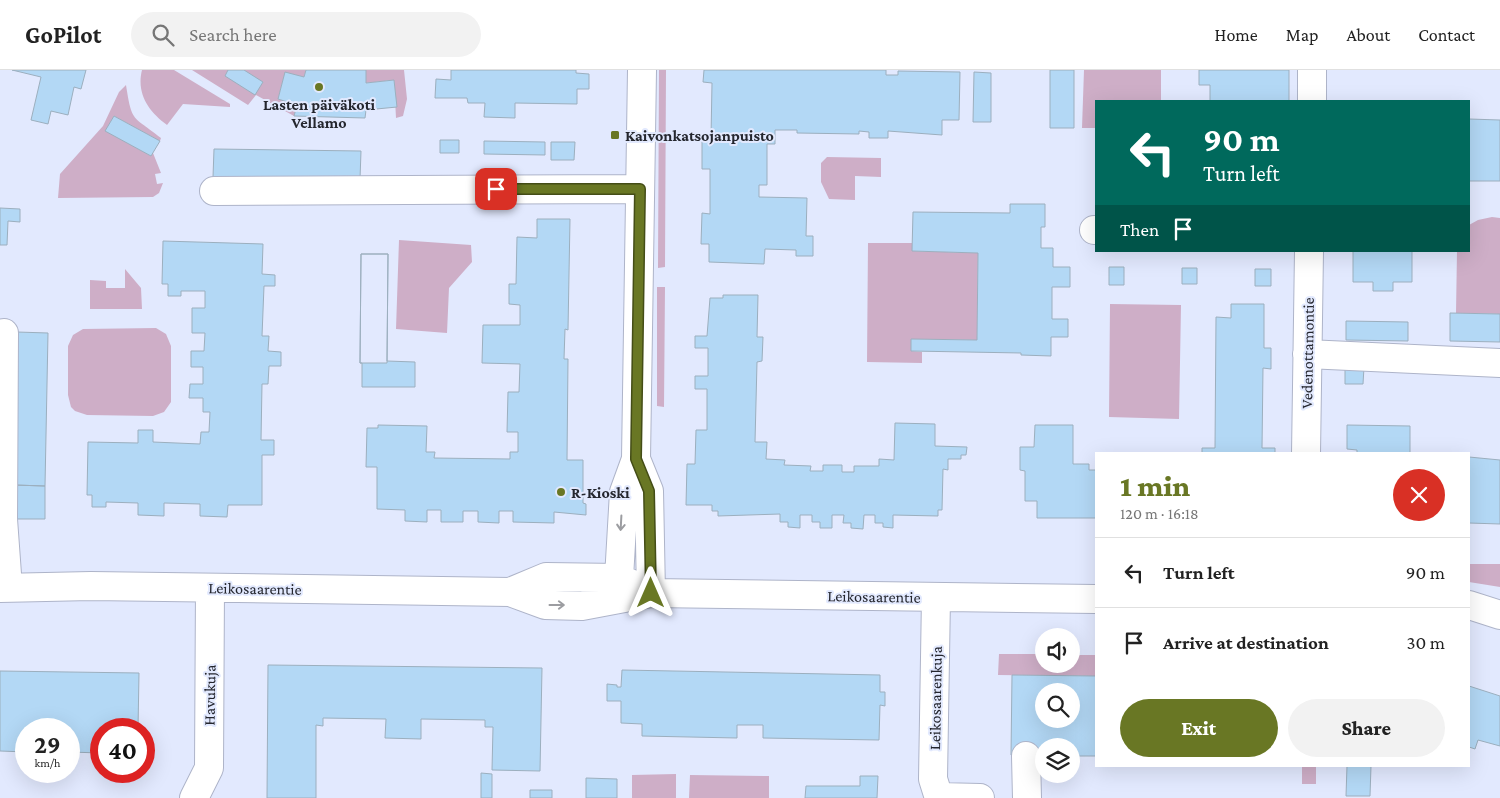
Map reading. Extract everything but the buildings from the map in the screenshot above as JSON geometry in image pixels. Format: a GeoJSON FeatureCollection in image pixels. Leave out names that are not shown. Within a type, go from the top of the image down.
{"type":"FeatureCollection","features":[{"type":"Feature","properties":{"kind":"street"},"geometry":{"type":"LineString","coordinates":[[619,578],[624,492],[636,459],[642,70]]}},
{"type":"Feature","properties":{"kind":"street"},"geometry":{"type":"LineString","coordinates":[[1312,70],[1312,100]]}},
{"type":"Feature","properties":{"kind":"street"},"geometry":{"type":"LineString","coordinates":[[214,191],[640,189]]}},
{"type":"Feature","properties":{"kind":"street","name":"Vedenottamontie"},"geometry":{"type":"LineString","coordinates":[[1306,452],[1309,252]]}},
{"type":"Feature","properties":{"kind":"street"},"geometry":{"type":"LineString","coordinates":[[4,332],[4,588]]}},
{"type":"Feature","properties":{"kind":"street"},"geometry":{"type":"LineString","coordinates":[[1308,354],[1500,363]]}},
{"type":"Feature","properties":{"kind":"street"},"geometry":{"type":"LineString","coordinates":[[636,459],[649,491],[651,593]]}},
{"type":"Feature","properties":{"kind":"street","name":"Leikosaarentie"},"geometry":{"type":"LineString","coordinates":[[510,592],[546,577],[619,578],[651,593]]}},
{"type":"Feature","properties":{"kind":"street","name":"Leikosaarentie"},"geometry":{"type":"LineString","coordinates":[[4,588],[210,588],[510,592],[545,605],[582,606],[651,593],[1095,599]]}},
{"type":"Feature","properties":{"kind":"street","name":"Havukuja"},"geometry":{"type":"LineString","coordinates":[[194,798],[209,768],[210,588]]}},
{"type":"Feature","properties":{"kind":"street","name":"Leikosaarenkuja"},"geometry":{"type":"LineString","coordinates":[[936,597],[933,779],[939,797]]}},
{"type":"Feature","properties":{"kind":"street"},"geometry":{"type":"LineString","coordinates":[[1026,756],[1027,798]]}},
{"type":"Feature","properties":{"kind":"street"},"geometry":{"type":"LineString","coordinates":[[939,797],[980,798]]}},
{"type":"Feature","properties":{"kind":"shaded area"},"geometry":{"type":"Polygon","coordinates":[[[142,70],[174,70],[230,104],[230,107],[183,104],[167,125],[146,102],[141,87],[142,70]]]}},
{"type":"Feature","properties":{"kind":"shaded area"},"geometry":{"type":"Polygon","coordinates":[[[192,70],[306,70],[304,77],[285,73],[278,99],[297,105],[294,116],[256,95],[248,105],[192,70]]]}},
{"type":"Feature","properties":{"kind":"shaded area"},"geometry":{"type":"Polygon","coordinates":[[[366,70],[404,70],[407,99],[403,116],[396,118],[394,80],[366,83],[366,70]]]}},
{"type":"Feature","properties":{"kind":"shaded area"},"geometry":{"type":"Polygon","coordinates":[[[659,70],[666,70],[665,267],[658,268],[659,70]]]}},
{"type":"Feature","properties":{"kind":"shaded area"},"geometry":{"type":"Polygon","coordinates":[[[1084,70],[1161,70],[1161,100],[1095,100],[1095,128],[1082,128],[1084,70]]]}},
{"type":"Feature","properties":{"kind":"shaded area"},"geometry":{"type":"Polygon","coordinates":[[[126,85],[130,106],[135,117],[161,138],[160,141],[114,116],[106,131],[151,156],[153,153],[161,173],[155,174],[157,184],[163,183],[159,193],[153,197],[58,198],[60,174],[103,126],[119,92],[126,85]]]}},
{"type":"Feature","properties":{"kind":"shaded area"},"geometry":{"type":"Polygon","coordinates":[[[827,157],[881,158],[881,177],[855,176],[855,200],[829,199],[821,182],[821,163],[827,157]]]}},
{"type":"Feature","properties":{"kind":"shaded area"},"geometry":{"type":"Polygon","coordinates":[[[1492,217],[1500,218],[1500,314],[1456,313],[1457,252],[1470,252],[1470,224],[1478,220],[1492,217]]]}},
{"type":"Feature","properties":{"kind":"shaded area"},"geometry":{"type":"Polygon","coordinates":[[[399,240],[471,245],[472,262],[449,288],[447,333],[396,329],[399,240]]]}},
{"type":"Feature","properties":{"kind":"shaded area"},"geometry":{"type":"Polygon","coordinates":[[[868,243],[912,243],[913,251],[978,253],[977,340],[911,339],[911,351],[922,352],[922,363],[867,362],[868,243]]]}},
{"type":"Feature","properties":{"kind":"shaded area"},"geometry":{"type":"Polygon","coordinates":[[[125,269],[141,288],[142,309],[90,309],[90,280],[106,281],[106,288],[125,288],[125,269]]]}},
{"type":"Feature","properties":{"kind":"shaded area"},"geometry":{"type":"Polygon","coordinates":[[[657,287],[665,287],[664,407],[657,406],[657,287]]]}},
{"type":"Feature","properties":{"kind":"shaded area"},"geometry":{"type":"Polygon","coordinates":[[[1110,304],[1181,305],[1179,419],[1109,417],[1110,304]]]}},
{"type":"Feature","properties":{"kind":"shaded area"},"geometry":{"type":"Polygon","coordinates":[[[156,328],[166,334],[171,346],[171,402],[164,412],[153,416],[87,415],[75,411],[71,407],[68,395],[68,346],[73,335],[83,329],[156,328]]]}},
{"type":"Feature","properties":{"kind":"shaded area"},"geometry":{"type":"Polygon","coordinates":[[[1470,564],[1500,564],[1500,587],[1470,582],[1470,564]]]}},
{"type":"Feature","properties":{"kind":"shaded area"},"geometry":{"type":"Polygon","coordinates":[[[999,654],[1035,654],[1035,673],[1080,673],[1080,655],[1095,655],[1095,676],[998,675],[999,654]]]}},
{"type":"Feature","properties":{"kind":"shaded area"},"geometry":{"type":"Polygon","coordinates":[[[1302,767],[1316,767],[1316,784],[1302,784],[1302,767]]]}},
{"type":"Feature","properties":{"kind":"shaded area"},"geometry":{"type":"Polygon","coordinates":[[[676,774],[676,798],[632,798],[632,775],[676,774]]]}},
{"type":"Feature","properties":{"kind":"shaded area"},"geometry":{"type":"Polygon","coordinates":[[[690,775],[769,776],[769,798],[689,798],[690,775]]]}},
{"type":"Feature","properties":{"kind":"place","name":"Lasten päiväkoti Vellamo"},"geometry":{"type":"Point","coordinates":[319,87]}},
{"type":"Feature","properties":{"kind":"place","name":"Kaivonkatsojanpuisto"},"geometry":{"type":"Point","coordinates":[615,135]}},
{"type":"Feature","properties":{"kind":"place","name":"R-Kioski"},"geometry":{"type":"Point","coordinates":[561,492]}},
{"type":"Feature","properties":{"kind":"route"},"geometry":{"type":"LineString","coordinates":[[496,189],[640,189],[636,459],[649,491],[651,593]]}}]}
